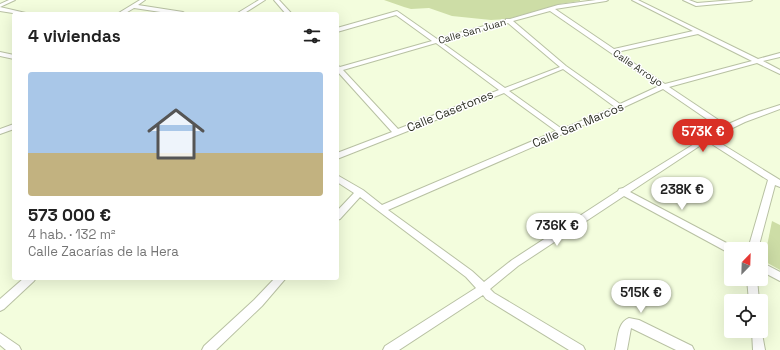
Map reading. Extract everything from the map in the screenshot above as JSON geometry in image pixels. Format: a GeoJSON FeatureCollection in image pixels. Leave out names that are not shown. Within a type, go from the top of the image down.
{"type":"FeatureCollection","features":[{"type":"Feature","properties":{"kind":"street"},"geometry":{"type":"LineString","coordinates":[[0,7],[13,0]]}},
{"type":"Feature","properties":{"kind":"street"},"geometry":{"type":"LineString","coordinates":[[124,12],[143,0]]}},
{"type":"Feature","properties":{"kind":"street"},"geometry":{"type":"LineString","coordinates":[[242,12],[263,0]]}},
{"type":"Feature","properties":{"kind":"street"},"geometry":{"type":"LineString","coordinates":[[276,0],[287,12]]}},
{"type":"Feature","properties":{"kind":"street","name":"Calle San Juan"},"geometry":{"type":"LineString","coordinates":[[339,68],[551,9],[584,2],[606,0]]}},
{"type":"Feature","properties":{"kind":"street"},"geometry":{"type":"LineString","coordinates":[[634,0],[780,72]]}},
{"type":"Feature","properties":{"kind":"street"},"geometry":{"type":"LineString","coordinates":[[684,0],[696,5],[750,0]]}},
{"type":"Feature","properties":{"kind":"street"},"geometry":{"type":"LineString","coordinates":[[134,6],[171,12]]}},
{"type":"Feature","properties":{"kind":"street"},"geometry":{"type":"LineString","coordinates":[[0,7],[19,12]]}},
{"type":"Feature","properties":{"kind":"street","name":"Calle Arroyo"},"geometry":{"type":"LineString","coordinates":[[551,9],[724,128]]}},
{"type":"Feature","properties":{"kind":"street"},"geometry":{"type":"LineString","coordinates":[[339,29],[398,13],[562,132]]}},
{"type":"Feature","properties":{"kind":"street"},"geometry":{"type":"LineString","coordinates":[[508,20],[564,67],[620,108]]}},
{"type":"Feature","properties":{"kind":"street"},"geometry":{"type":"LineString","coordinates":[[613,51],[698,32]]}},
{"type":"Feature","properties":{"kind":"street"},"geometry":{"type":"LineString","coordinates":[[0,54],[12,57]]}},
{"type":"Feature","properties":{"kind":"street","name":"Calle San Marcos"},"geometry":{"type":"LineString","coordinates":[[381,209],[620,108],[664,86],[780,55]]}},
{"type":"Feature","properties":{"kind":"street","name":"Calle Casetones"},"geometry":{"type":"LineString","coordinates":[[339,155],[564,67]]}},
{"type":"Feature","properties":{"kind":"street"},"geometry":{"type":"LineString","coordinates":[[339,69],[397,132]]}},
{"type":"Feature","properties":{"kind":"street"},"geometry":{"type":"LineString","coordinates":[[389,350],[474,296],[482,288],[556,234],[707,138],[724,128],[755,115],[780,107]]}},
{"type":"Feature","properties":{"kind":"street"},"geometry":{"type":"LineString","coordinates":[[0,132],[12,127]]}},
{"type":"Feature","properties":{"kind":"street"},"geometry":{"type":"LineString","coordinates":[[707,138],[780,184]]}},
{"type":"Feature","properties":{"kind":"street"},"geometry":{"type":"LineString","coordinates":[[339,179],[360,192],[469,274],[490,296],[579,350]]}},
{"type":"Feature","properties":{"kind":"street"},"geometry":{"type":"LineString","coordinates":[[755,242],[772,179]]}},
{"type":"Feature","properties":{"kind":"street"},"geometry":{"type":"LineString","coordinates":[[339,215],[360,192]]}},
{"type":"Feature","properties":{"kind":"street"},"geometry":{"type":"LineString","coordinates":[[622,192],[724,246]]}},
{"type":"Feature","properties":{"kind":"street"},"geometry":{"type":"LineString","coordinates":[[768,270],[780,277]]}},
{"type":"Feature","properties":{"kind":"street"},"geometry":{"type":"LineString","coordinates":[[0,306],[29,280]]}},
{"type":"Feature","properties":{"kind":"street"},"geometry":{"type":"LineString","coordinates":[[208,350],[258,303],[279,280]]}},
{"type":"Feature","properties":{"kind":"street"},"geometry":{"type":"LineString","coordinates":[[621,350],[625,326],[629,323],[635,324],[688,350]]}},
{"type":"Feature","properties":{"kind":"street"},"geometry":{"type":"LineString","coordinates":[[0,338],[15,350]]}},
{"type":"Feature","properties":{"kind":"street"},"geometry":{"type":"LineString","coordinates":[[758,338],[759,350]]}},
{"type":"Feature","properties":{"kind":"green space"},"geometry":{"type":"Polygon","coordinates":[[[384,0],[580,1],[560,4],[508,19],[491,20],[452,16],[429,8],[411,9],[384,0]]]}},
{"type":"Feature","properties":{"kind":"green space"},"geometry":{"type":"Polygon","coordinates":[[[772,221],[780,225],[780,270],[768,263],[768,242],[772,221]]]}}]}
